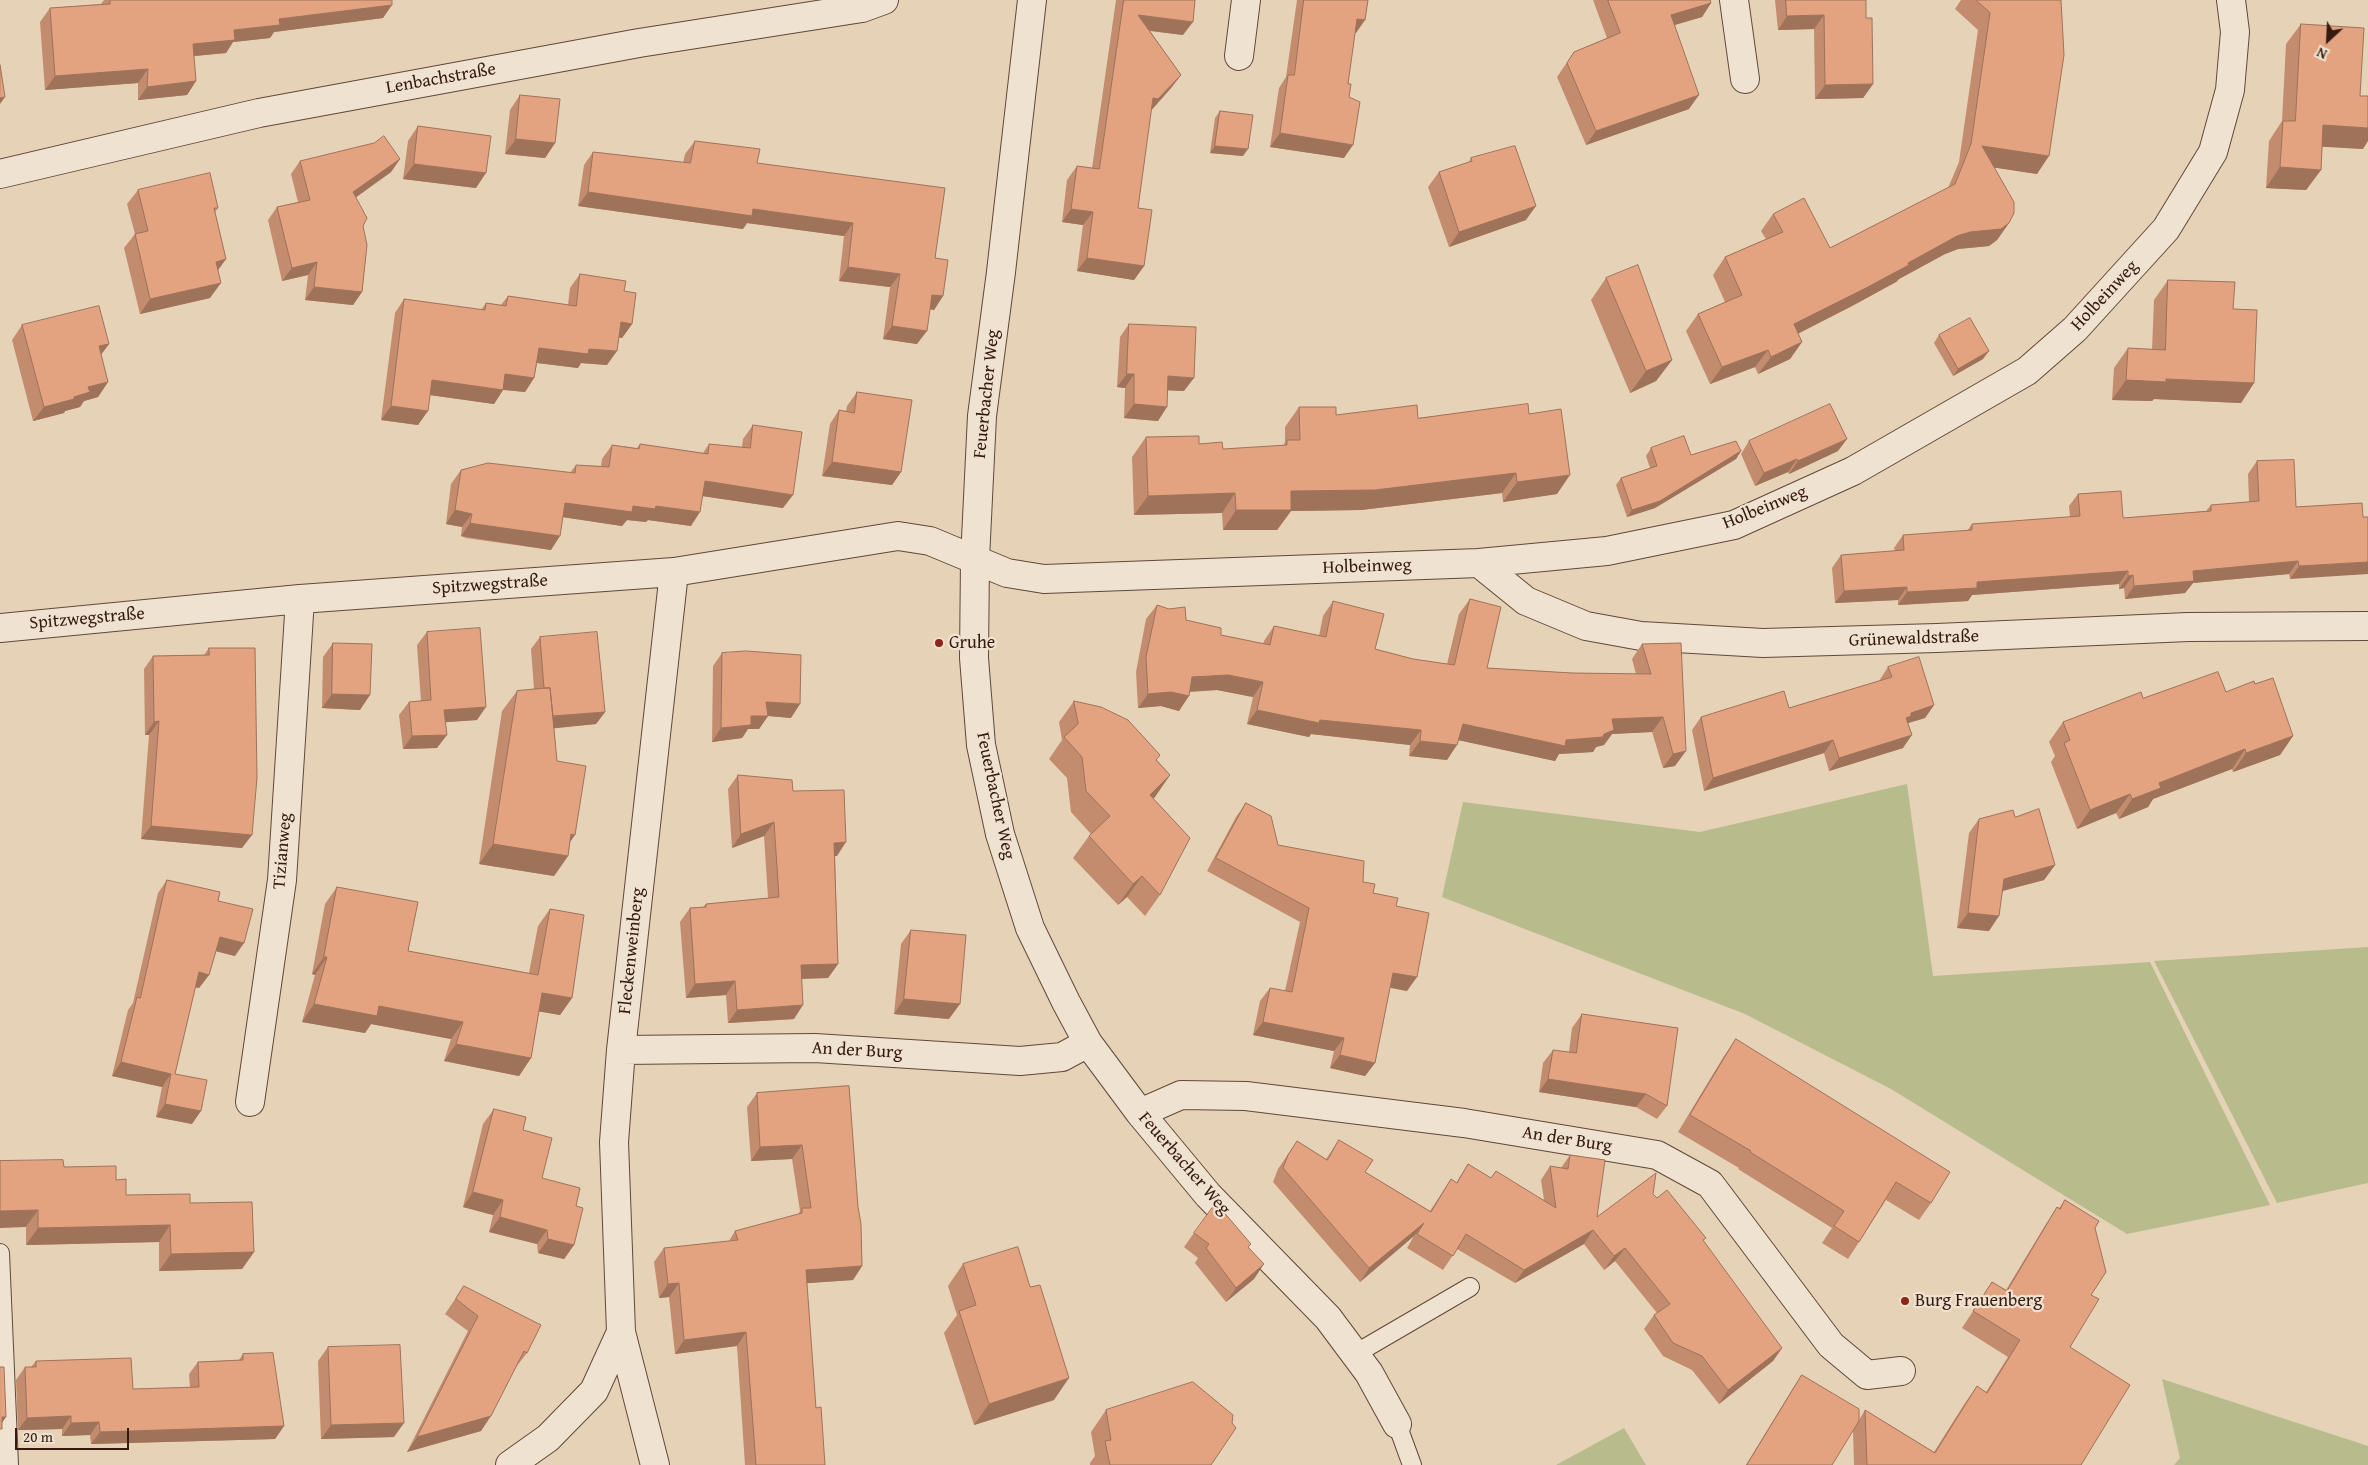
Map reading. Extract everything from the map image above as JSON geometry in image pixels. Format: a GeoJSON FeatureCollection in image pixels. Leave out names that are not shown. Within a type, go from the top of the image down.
{"type":"FeatureCollection","features":[{"type":"Feature","properties":{"kind":"street","name":"Lenbachstraße"},"geometry":{"type":"LineString","coordinates":[[0,174],[259,113],[639,43],[862,8],[884,0]]}},
{"type":"Feature","properties":{"kind":"street","name":"Feuerbacher Weg"},"geometry":{"type":"LineString","coordinates":[[1032,0],[1001,272],[982,416],[975,559],[974,658],[981,745],[1000,834],[1030,928],[1088,1043],[1140,1113],[1208,1195],[1328,1318],[1369,1373],[1397,1424]]}},
{"type":"Feature","properties":{"kind":"street"},"geometry":{"type":"LineString","coordinates":[[1239,56],[1246,0]]}},
{"type":"Feature","properties":{"kind":"street"},"geometry":{"type":"LineString","coordinates":[[1734,0],[1745,79]]}},
{"type":"Feature","properties":{"kind":"street","name":"Holbeinweg"},"geometry":{"type":"LineString","coordinates":[[975,559],[1007,573],[1044,579],[1479,563],[1607,552],[1734,524],[1853,471],[2027,372],[2075,329],[2166,229],[2213,152],[2230,90],[2235,32],[2231,0]]}},
{"type":"Feature","properties":{"kind":"street","name":"Spitzwegstraße"},"geometry":{"type":"LineString","coordinates":[[0,628],[300,599],[674,572],[898,536],[930,541],[975,559]]}},
{"type":"Feature","properties":{"kind":"street","name":"Grünewaldstraße"},"geometry":{"type":"LineString","coordinates":[[1479,563],[1526,602],[1586,626],[1642,636],[1763,642],[1937,638],[2188,628],[2368,626]]}},
{"type":"Feature","properties":{"kind":"street","name":"Fleckenweinberg"},"geometry":{"type":"LineString","coordinates":[[655,1465],[620,1332],[614,1142],[621,1050],[674,572]]}},
{"type":"Feature","properties":{"kind":"street","name":"Tizianweg"},"geometry":{"type":"LineString","coordinates":[[250,1102],[282,880],[300,599]]}},
{"type":"Feature","properties":{"kind":"street","name":"An der Burg"},"geometry":{"type":"LineString","coordinates":[[621,1050],[815,1048],[1020,1060],[1062,1057],[1088,1043]]}},
{"type":"Feature","properties":{"kind":"street","name":"An der Burg"},"geometry":{"type":"LineString","coordinates":[[1140,1113],[1181,1095],[1246,1096],[1464,1123],[1657,1155],[1710,1184],[1831,1345],[1867,1375],[1901,1371]]}},
{"type":"Feature","properties":{"kind":"street","name":"Fleckenweinberg"},"geometry":{"type":"LineString","coordinates":[[510,1465],[548,1438],[594,1392],[620,1332]]}},
{"type":"Feature","properties":{"kind":"lane"},"geometry":{"type":"LineString","coordinates":[[0,1253],[8,1465]]}},
{"type":"Feature","properties":{"kind":"lane"},"geometry":{"type":"LineString","coordinates":[[1354,1354],[1470,1287]]}},
{"type":"Feature","properties":{"kind":"lane","name":"Feuerbacher Weg"},"geometry":{"type":"LineString","coordinates":[[1397,1424],[1412,1465]]}},
{"type":"Feature","properties":{"kind":"green space"},"geometry":{"type":"Polygon","coordinates":[[[1907,784],[1933,976],[2150,962],[2270,1205],[2127,1234],[1891,1089],[1745,1014],[1442,897],[1463,802],[1700,832],[1907,784]]]}},
{"type":"Feature","properties":{"kind":"green space"},"geometry":{"type":"Polygon","coordinates":[[[2368,947],[2368,1183],[2277,1203],[2154,961],[2368,947]]]}},
{"type":"Feature","properties":{"kind":"green space"},"geometry":{"type":"Polygon","coordinates":[[[2162,1379],[2368,1446],[2368,1465],[2174,1465],[2180,1458],[2162,1379]]]}},
{"type":"Feature","properties":{"kind":"green space"},"geometry":{"type":"Polygon","coordinates":[[[1624,1428],[1646,1465],[1556,1465],[1624,1428]]]}},
{"type":"Feature","properties":{"kind":"building"},"geometry":{"type":"Polygon","coordinates":[[[110,0],[392,0],[392,5],[279,19],[280,25],[234,30],[235,40],[193,44],[196,81],[147,87],[148,69],[55,76],[50,8],[110,4],[110,0]]]}},
{"type":"Feature","properties":{"kind":"building"},"geometry":{"type":"Polygon","coordinates":[[[1124,0],[1195,0],[1193,22],[1138,15],[1181,75],[1158,99],[1153,98],[1138,208],[1152,210],[1144,266],[1087,258],[1093,212],[1071,209],[1077,166],[1099,169],[1124,0]]]}},
{"type":"Feature","properties":{"kind":"building"},"geometry":{"type":"Polygon","coordinates":[[[1304,0],[1368,0],[1365,20],[1357,19],[1348,84],[1351,84],[1349,97],[1360,102],[1353,145],[1280,133],[1288,75],[1294,75],[1304,0]]]}},
{"type":"Feature","properties":{"kind":"building"},"geometry":{"type":"Polygon","coordinates":[[[1608,0],[1710,0],[1711,3],[1671,15],[1699,95],[1596,131],[1567,63],[1574,52],[1620,33],[1608,0]]]}},
{"type":"Feature","properties":{"kind":"building"},"geometry":{"type":"Polygon","coordinates":[[[1786,0],[1866,0],[1866,18],[1872,18],[1873,84],[1825,85],[1824,15],[1787,16],[1786,0]]]}},
{"type":"Feature","properties":{"kind":"building"},"geometry":{"type":"Polygon","coordinates":[[[1976,0],[2061,0],[2064,55],[2049,156],[1982,146],[2014,202],[2014,213],[2009,223],[2001,229],[1970,232],[1957,236],[1908,263],[1909,265],[1794,324],[1802,342],[1771,357],[1768,350],[1722,367],[1698,314],[1742,295],[1725,257],[1783,232],[1773,214],[1804,198],[1830,248],[1955,184],[1971,144],[1990,13],[1976,0]]]}},
{"type":"Feature","properties":{"kind":"building"},"geometry":{"type":"Polygon","coordinates":[[[2301,24],[2364,28],[2360,96],[2368,96],[2368,128],[2323,125],[2321,170],[2280,167],[2283,121],[2295,121],[2301,24]]]}},
{"type":"Feature","properties":{"kind":"building"},"geometry":{"type":"Polygon","coordinates":[[[0,65],[5,97],[0,98],[0,65]]]}},
{"type":"Feature","properties":{"kind":"building"},"geometry":{"type":"Polygon","coordinates":[[[520,95],[560,99],[555,143],[516,139],[520,95]]]}},
{"type":"Feature","properties":{"kind":"building"},"geometry":{"type":"Polygon","coordinates":[[[1220,111],[1253,115],[1248,149],[1215,146],[1220,111]]]}},
{"type":"Feature","properties":{"kind":"building"},"geometry":{"type":"Polygon","coordinates":[[[418,126],[491,136],[486,173],[414,164],[418,126]]]}},
{"type":"Feature","properties":{"kind":"building"},"geometry":{"type":"Polygon","coordinates":[[[384,136],[400,159],[353,192],[367,218],[363,226],[367,245],[362,292],[314,287],[317,262],[292,268],[277,207],[310,200],[300,161],[374,143],[384,136]]]}},
{"type":"Feature","properties":{"kind":"building"},"geometry":{"type":"Polygon","coordinates":[[[695,141],[760,149],[757,163],[945,188],[935,258],[948,260],[943,296],[932,295],[927,331],[892,326],[900,274],[848,267],[853,223],[753,209],[752,216],[588,192],[593,152],[690,163],[695,141]]]}},
{"type":"Feature","properties":{"kind":"building"},"geometry":{"type":"Polygon","coordinates":[[[1515,146],[1536,206],[1459,232],[1439,172],[1472,161],[1471,158],[1515,146]]]}},
{"type":"Feature","properties":{"kind":"building"},"geometry":{"type":"Polygon","coordinates":[[[210,173],[218,208],[214,208],[226,259],[216,262],[221,283],[150,299],[135,234],[148,231],[138,190],[210,173]]]}},
{"type":"Feature","properties":{"kind":"building"},"geometry":{"type":"Polygon","coordinates":[[[1638,265],[1672,360],[1646,371],[1606,278],[1638,265]]]}},
{"type":"Feature","properties":{"kind":"building"},"geometry":{"type":"Polygon","coordinates":[[[580,274],[626,281],[624,291],[636,293],[632,324],[621,322],[617,351],[589,349],[588,354],[539,348],[534,378],[505,374],[503,390],[432,380],[428,411],[391,406],[404,299],[485,310],[486,303],[506,306],[508,296],[576,306],[580,274]]]}},
{"type":"Feature","properties":{"kind":"building"},"geometry":{"type":"Polygon","coordinates":[[[2168,280],[2235,282],[2233,309],[2257,310],[2254,383],[2166,379],[2166,382],[2126,380],[2128,348],[2165,350],[2168,280]]]}},
{"type":"Feature","properties":{"kind":"building"},"geometry":{"type":"Polygon","coordinates":[[[99,306],[109,344],[99,346],[108,382],[88,387],[90,392],[74,397],[74,399],[44,407],[22,325],[99,306]]]}},
{"type":"Feature","properties":{"kind":"building"},"geometry":{"type":"Polygon","coordinates":[[[1970,318],[1989,351],[1958,369],[1939,335],[1970,318]]]}},
{"type":"Feature","properties":{"kind":"building"},"geometry":{"type":"Polygon","coordinates":[[[1129,324],[1196,327],[1194,378],[1168,376],[1167,407],[1134,404],[1134,374],[1127,374],[1129,324]]]}},
{"type":"Feature","properties":{"kind":"building"},"geometry":{"type":"Polygon","coordinates":[[[857,392],[912,400],[901,472],[832,462],[839,410],[854,413],[857,392]]]}},
{"type":"Feature","properties":{"kind":"building"},"geometry":{"type":"Polygon","coordinates":[[[1528,404],[1529,414],[1561,409],[1570,475],[1517,482],[1516,473],[1375,490],[1291,491],[1291,510],[1236,510],[1235,493],[1148,496],[1146,437],[1199,436],[1199,444],[1222,442],[1223,449],[1287,445],[1287,440],[1300,440],[1299,407],[1336,407],[1336,415],[1417,405],[1418,418],[1528,404]]]}},
{"type":"Feature","properties":{"kind":"building"},"geometry":{"type":"Polygon","coordinates":[[[1830,404],[1847,439],[1798,461],[1797,459],[1764,473],[1749,441],[1830,404]]]}},
{"type":"Feature","properties":{"kind":"building"},"geometry":{"type":"Polygon","coordinates":[[[753,425],[802,432],[793,495],[705,481],[700,512],[656,506],[655,509],[633,506],[632,512],[565,503],[560,536],[470,523],[472,514],[455,510],[461,470],[488,463],[575,473],[576,465],[609,467],[612,445],[639,449],[640,444],[708,454],[709,444],[750,448],[753,425]]]}},
{"type":"Feature","properties":{"kind":"building"},"geometry":{"type":"Polygon","coordinates":[[[1684,436],[1691,455],[1736,441],[1741,451],[1660,501],[1632,510],[1621,478],[1657,466],[1651,448],[1684,436]]]}},
{"type":"Feature","properties":{"kind":"building"},"geometry":{"type":"Polygon","coordinates":[[[2294,460],[2296,507],[2362,503],[2363,517],[2368,517],[2368,562],[2299,566],[2298,561],[2193,571],[2194,581],[2134,586],[2133,575],[2128,576],[2128,571],[1977,582],[1977,588],[1907,592],[1907,587],[1844,591],[1841,555],[1904,550],[1903,535],[1972,530],[1972,524],[2080,516],[2078,494],[2121,491],[2123,518],[2211,511],[2211,505],[2259,501],[2257,461],[2294,460]]]}},
{"type":"Feature","properties":{"kind":"building"},"geometry":{"type":"Polygon","coordinates":[[[1470,599],[1501,607],[1487,668],[1572,673],[1651,674],[1642,644],[1681,643],[1686,751],[1673,754],[1663,717],[1612,719],[1614,730],[1604,734],[1603,737],[1566,740],[1565,746],[1463,724],[1457,745],[1420,741],[1421,730],[1320,720],[1319,723],[1257,710],[1263,682],[1228,675],[1192,677],[1189,696],[1171,692],[1148,694],[1146,657],[1157,605],[1169,609],[1185,607],[1186,620],[1221,628],[1221,635],[1270,645],[1274,626],[1326,637],[1333,601],[1384,614],[1375,649],[1413,659],[1454,665],[1470,599]]]}},
{"type":"Feature","properties":{"kind":"building"},"geometry":{"type":"Polygon","coordinates":[[[480,628],[486,707],[444,710],[447,735],[412,736],[409,702],[431,700],[427,632],[480,628]]]}},
{"type":"Feature","properties":{"kind":"building"},"geometry":{"type":"Polygon","coordinates":[[[597,632],[605,712],[553,716],[550,688],[544,688],[540,637],[597,632]]]}},
{"type":"Feature","properties":{"kind":"building"},"geometry":{"type":"Polygon","coordinates":[[[333,643],[372,644],[370,695],[332,694],[333,643]]]}},
{"type":"Feature","properties":{"kind":"building"},"geometry":{"type":"Polygon","coordinates":[[[209,648],[255,648],[257,778],[252,835],[151,826],[159,721],[154,722],[153,656],[209,655],[209,648]]]}},
{"type":"Feature","properties":{"kind":"building"},"geometry":{"type":"Polygon","coordinates":[[[746,651],[801,655],[800,704],[766,702],[768,716],[751,716],[751,725],[721,728],[722,653],[746,651]]]}},
{"type":"Feature","properties":{"kind":"building"},"geometry":{"type":"Polygon","coordinates":[[[1919,657],[1934,705],[1911,713],[1911,716],[1906,718],[1912,735],[1839,758],[1833,740],[1713,778],[1701,717],[1784,691],[1789,708],[1892,677],[1888,667],[1919,657]]]}},
{"type":"Feature","properties":{"kind":"building"},"geometry":{"type":"Polygon","coordinates":[[[2218,672],[2226,692],[2254,681],[2255,684],[2273,678],[2293,736],[2246,753],[2245,749],[2159,783],[2161,788],[2132,799],[2130,794],[2090,810],[2064,743],[2070,740],[2063,722],[2141,692],[2143,698],[2218,672]]]}},
{"type":"Feature","properties":{"kind":"building"},"geometry":{"type":"Polygon","coordinates":[[[550,688],[557,761],[586,766],[575,835],[571,834],[568,856],[493,844],[517,691],[550,688]]]}},
{"type":"Feature","properties":{"kind":"building"},"geometry":{"type":"Polygon","coordinates":[[[1074,701],[1101,707],[1128,720],[1160,755],[1156,760],[1170,775],[1150,795],[1190,838],[1160,895],[1142,876],[1133,884],[1089,836],[1110,816],[1086,791],[1082,757],[1064,737],[1078,724],[1074,701]]]}},
{"type":"Feature","properties":{"kind":"building"},"geometry":{"type":"Polygon","coordinates":[[[738,775],[792,780],[793,791],[844,790],[846,842],[834,843],[838,964],[801,965],[803,1005],[737,1010],[735,981],[695,984],[690,908],[706,907],[706,904],[779,897],[774,822],[741,834],[738,775]]]}},
{"type":"Feature","properties":{"kind":"building"},"geometry":{"type":"Polygon","coordinates":[[[1246,803],[1271,816],[1278,845],[1364,861],[1363,882],[1375,884],[1373,893],[1398,898],[1396,906],[1429,913],[1417,977],[1393,973],[1375,1063],[1340,1055],[1344,1038],[1263,1022],[1270,988],[1292,992],[1309,908],[1216,858],[1246,803]]]}},
{"type":"Feature","properties":{"kind":"building"},"geometry":{"type":"Polygon","coordinates":[[[2039,809],[2055,865],[2004,879],[1999,916],[1968,913],[1979,819],[2013,810],[2015,817],[2039,809]]]}},
{"type":"Feature","properties":{"kind":"building"},"geometry":{"type":"Polygon","coordinates":[[[167,880],[220,892],[218,901],[253,909],[244,943],[220,937],[209,975],[199,972],[175,1074],[207,1080],[201,1111],[165,1104],[171,1074],[121,1062],[137,997],[140,998],[167,880]]]}},
{"type":"Feature","properties":{"kind":"building"},"geometry":{"type":"Polygon","coordinates":[[[337,887],[418,902],[408,951],[538,975],[550,909],[584,915],[572,998],[542,993],[531,1058],[456,1044],[463,1022],[379,1006],[377,1016],[314,1004],[327,957],[324,957],[337,887]]]}},
{"type":"Feature","properties":{"kind":"building"},"geometry":{"type":"Polygon","coordinates":[[[911,930],[966,935],[960,1004],[904,999],[911,930]]]}},
{"type":"Feature","properties":{"kind":"building"},"geometry":{"type":"Polygon","coordinates":[[[1582,1014],[1678,1028],[1667,1106],[1646,1094],[1548,1079],[1553,1050],[1576,1053],[1582,1014]]]}},
{"type":"Feature","properties":{"kind":"building"},"geometry":{"type":"Polygon","coordinates":[[[1736,1039],[1950,1172],[1931,1203],[1896,1182],[1859,1242],[1834,1226],[1844,1211],[1751,1151],[1690,1115],[1736,1039]]]}},
{"type":"Feature","properties":{"kind":"building"},"geometry":{"type":"Polygon","coordinates":[[[849,1086],[858,1207],[861,1224],[862,1266],[806,1270],[816,1408],[821,1407],[825,1465],[756,1465],[746,1332],[684,1340],[679,1283],[668,1284],[664,1248],[738,1240],[735,1231],[802,1213],[802,1208],[811,1208],[802,1145],[760,1147],[757,1093],[849,1086]]]}},
{"type":"Feature","properties":{"kind":"building"},"geometry":{"type":"Polygon","coordinates":[[[494,1109],[526,1117],[523,1130],[552,1138],[542,1178],[580,1188],[576,1206],[583,1208],[574,1245],[548,1239],[547,1230],[500,1217],[503,1200],[473,1192],[494,1109]]]}},
{"type":"Feature","properties":{"kind":"building"},"geometry":{"type":"Polygon","coordinates":[[[1339,1140],[1373,1160],[1365,1172],[1431,1212],[1451,1179],[1457,1183],[1468,1164],[1491,1178],[1496,1171],[1556,1208],[1550,1166],[1568,1169],[1570,1155],[1605,1160],[1597,1217],[1656,1173],[1653,1194],[1657,1198],[1667,1190],[1706,1238],[1703,1240],[1782,1348],[1728,1390],[1702,1356],[1673,1343],[1654,1315],[1670,1304],[1625,1248],[1614,1256],[1593,1230],[1524,1270],[1466,1234],[1453,1256],[1417,1234],[1424,1223],[1369,1268],[1283,1168],[1288,1155],[1297,1141],[1327,1160],[1339,1140]]]}},
{"type":"Feature","properties":{"kind":"building"},"geometry":{"type":"Polygon","coordinates":[[[63,1160],[64,1167],[116,1166],[116,1180],[126,1179],[126,1195],[190,1194],[190,1203],[252,1202],[254,1252],[171,1254],[170,1225],[38,1228],[38,1210],[0,1211],[0,1161],[63,1160]]]}},
{"type":"Feature","properties":{"kind":"building"},"geometry":{"type":"Polygon","coordinates":[[[2065,1200],[2099,1221],[2095,1228],[2106,1272],[2091,1295],[2099,1299],[2070,1347],[2130,1385],[2081,1465],[1867,1465],[1865,1410],[1935,1453],[1977,1386],[1987,1393],[2020,1340],[1973,1311],[1992,1282],[2007,1291],[2057,1207],[2060,1209],[2065,1200]]]}},
{"type":"Feature","properties":{"kind":"building"},"geometry":{"type":"Polygon","coordinates":[[[1216,1203],[1251,1244],[1248,1247],[1264,1264],[1236,1288],[1206,1248],[1209,1244],[1194,1233],[1216,1203]]]}},
{"type":"Feature","properties":{"kind":"building"},"geometry":{"type":"Polygon","coordinates":[[[1018,1247],[1030,1287],[1040,1285],[1069,1378],[989,1404],[959,1311],[976,1305],[963,1264],[1018,1247]]]}},
{"type":"Feature","properties":{"kind":"building"},"geometry":{"type":"Polygon","coordinates":[[[464,1286],[541,1325],[527,1353],[524,1351],[491,1416],[417,1437],[478,1316],[456,1299],[464,1286]]]}},
{"type":"Feature","properties":{"kind":"building"},"geometry":{"type":"Polygon","coordinates":[[[400,1345],[404,1423],[331,1425],[328,1347],[400,1345]]]}},
{"type":"Feature","properties":{"kind":"building"},"geometry":{"type":"Polygon","coordinates":[[[273,1353],[284,1426],[100,1432],[99,1422],[71,1423],[71,1416],[27,1418],[25,1367],[36,1367],[36,1361],[131,1358],[133,1389],[199,1387],[198,1362],[243,1360],[243,1354],[273,1353]]]}},
{"type":"Feature","properties":{"kind":"building"},"geometry":{"type":"Polygon","coordinates":[[[0,1367],[4,1367],[6,1417],[2,1417],[2,1429],[0,1429],[0,1367]]]}},
{"type":"Feature","properties":{"kind":"building"},"geometry":{"type":"Polygon","coordinates":[[[1802,1375],[1859,1409],[1859,1421],[1832,1465],[1747,1465],[1802,1375]]]}},
{"type":"Feature","properties":{"kind":"building"},"geometry":{"type":"Polygon","coordinates":[[[1193,1382],[1233,1415],[1232,1423],[1236,1428],[1211,1465],[1110,1465],[1105,1441],[1111,1440],[1106,1410],[1193,1382]]]}},
{"type":"Feature","properties":{"kind":"place","name":"Gruhe"},"geometry":{"type":"Point","coordinates":[939,643]}},
{"type":"Feature","properties":{"kind":"place","name":"Burg Frauenberg"},"geometry":{"type":"Point","coordinates":[1905,1301]}}]}
